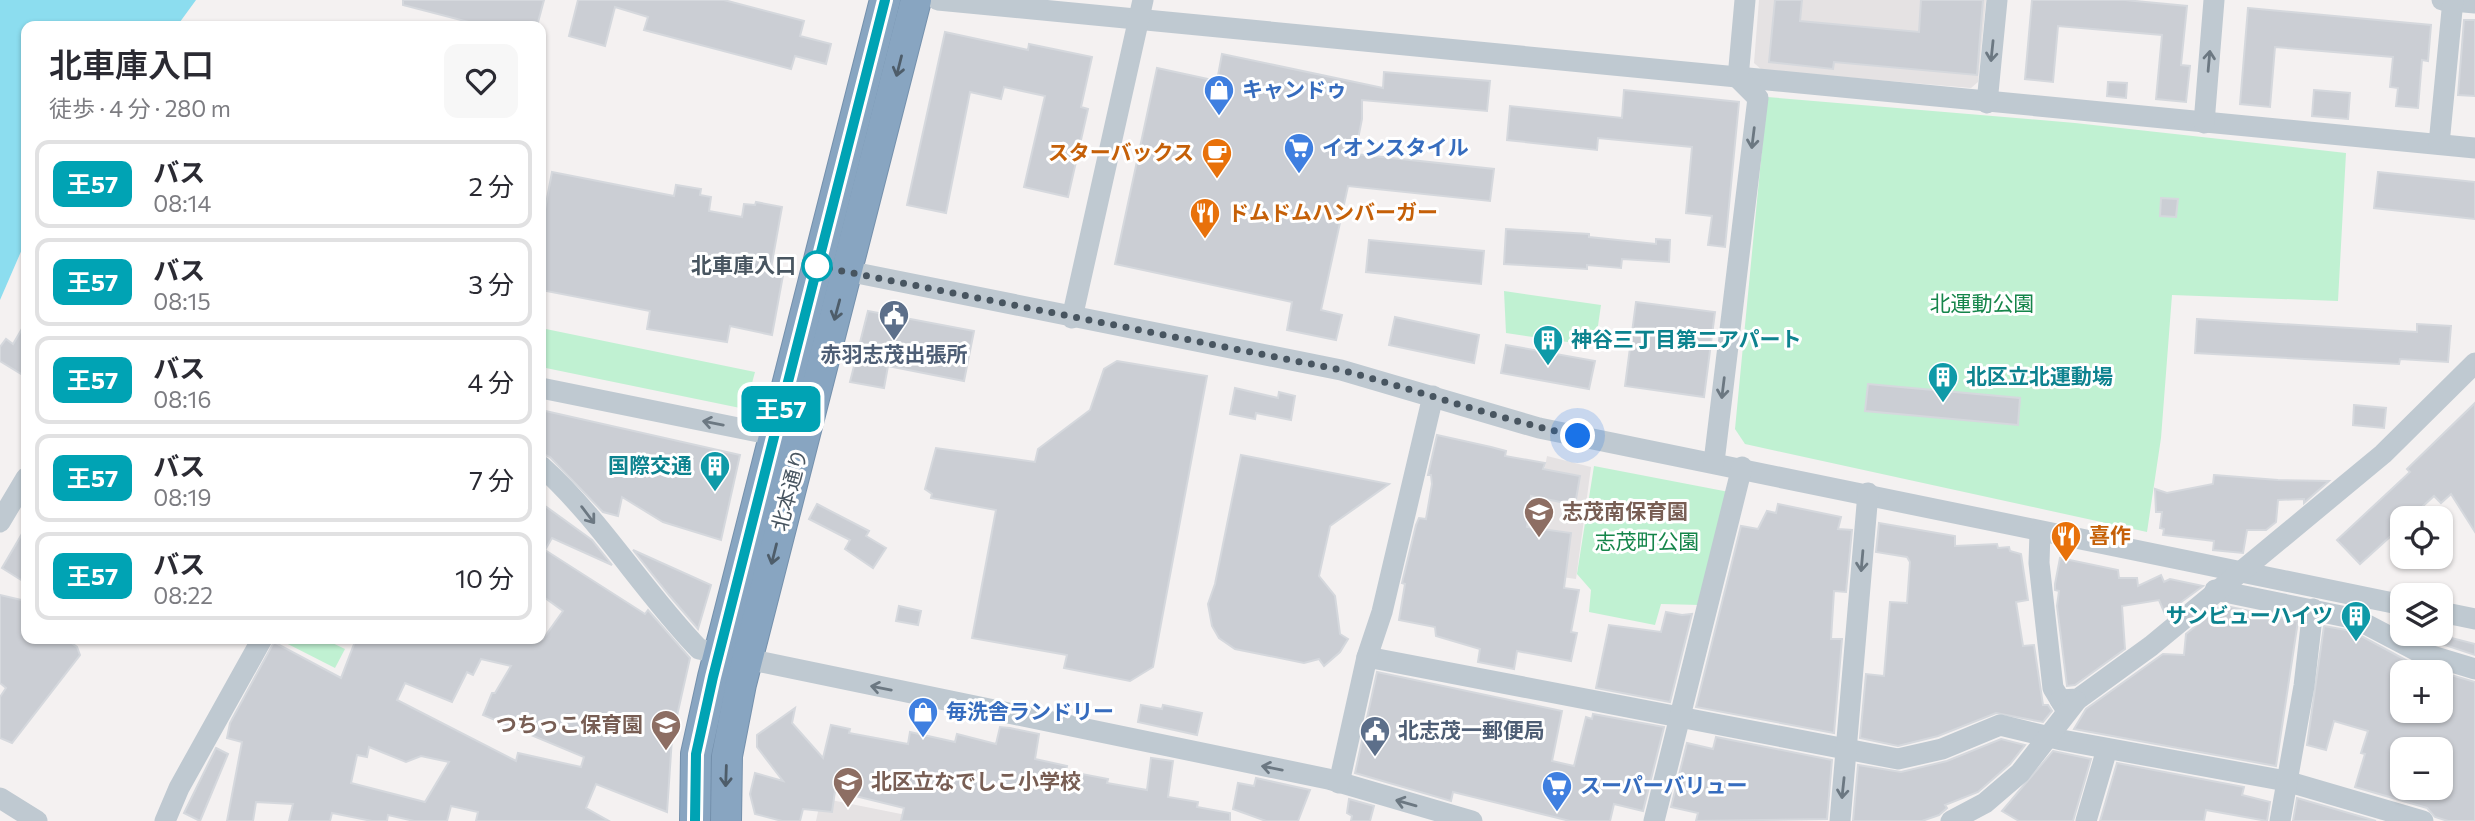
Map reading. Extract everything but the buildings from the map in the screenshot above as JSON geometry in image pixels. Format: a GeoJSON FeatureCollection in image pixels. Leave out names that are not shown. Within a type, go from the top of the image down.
{"type":"FeatureCollection","features":[{"type":"Feature","properties":{"kind":"highway","name":"北本通り"},"geometry":{"type":"LineString","coordinates":[[726,821],[733,656],[773,435],[885,0]]}},
{"type":"Feature","properties":{"kind":"highway","name":"北本通り"},"geometry":{"type":"LineString","coordinates":[[695,821],[696,754],[733,656],[804,441],[916,0]]}},
{"type":"Feature","properties":{"kind":"street"},"geometry":{"type":"LineString","coordinates":[[938,0],[1140,9],[1738,78],[2475,148]]}},
{"type":"Feature","properties":{"kind":"street"},"geometry":{"type":"LineString","coordinates":[[1738,78],[1745,0]]}},
{"type":"Feature","properties":{"kind":"street"},"geometry":{"type":"LineString","coordinates":[[1987,103],[1997,0]]}},
{"type":"Feature","properties":{"kind":"street"},"geometry":{"type":"LineString","coordinates":[[2204,123],[2214,0]]}},
{"type":"Feature","properties":{"kind":"street"},"geometry":{"type":"LineString","coordinates":[[2439,145],[2449,0],[2475,3]]}},
{"type":"Feature","properties":{"kind":"street"},"geometry":{"type":"LineString","coordinates":[[1072,317],[1140,9]]}},
{"type":"Feature","properties":{"kind":"street"},"geometry":{"type":"LineString","coordinates":[[1714,462],[1758,97],[1738,78]]}},
{"type":"Feature","properties":{"kind":"street"},"geometry":{"type":"LineString","coordinates":[[847,271],[1341,370],[1539,428],[1742,467],[2040,532],[2390,602]]}},
{"type":"Feature","properties":{"kind":"street"},"geometry":{"type":"LineString","coordinates":[[1951,821],[1985,803],[2005,786],[2049,737],[2068,703],[2151,646],[2237,572],[2383,454],[2475,363]]}},
{"type":"Feature","properties":{"kind":"street"},"geometry":{"type":"LineString","coordinates":[[546,389],[804,441]]}},
{"type":"Feature","properties":{"kind":"street"},"geometry":{"type":"LineString","coordinates":[[1339,783],[1367,657],[1382,611],[1433,396]]}},
{"type":"Feature","properties":{"kind":"street"},"geometry":{"type":"LineString","coordinates":[[1654,821],[1742,467]]}},
{"type":"Feature","properties":{"kind":"street"},"geometry":{"type":"LineString","coordinates":[[546,471],[572,494],[670,619],[699,649],[1339,783],[1471,821]]}},
{"type":"Feature","properties":{"kind":"street"},"geometry":{"type":"LineString","coordinates":[[0,522],[21,486]]}},
{"type":"Feature","properties":{"kind":"street"},"geometry":{"type":"LineString","coordinates":[[1840,821],[1868,493]]}},
{"type":"Feature","properties":{"kind":"street"},"geometry":{"type":"LineString","coordinates":[[2040,532],[2039,563],[2053,688],[2068,703]]}},
{"type":"Feature","properties":{"kind":"street"},"geometry":{"type":"LineString","coordinates":[[2216,590],[2356,619],[2419,652],[2475,669]]}},
{"type":"Feature","properties":{"kind":"street"},"geometry":{"type":"LineString","coordinates":[[2280,821],[2304,686],[2313,609]]}},
{"type":"Feature","properties":{"kind":"street"},"geometry":{"type":"LineString","coordinates":[[2453,614],[2475,619]]}},
{"type":"Feature","properties":{"kind":"street"},"geometry":{"type":"LineString","coordinates":[[165,821],[179,788],[259,644]]}},
{"type":"Feature","properties":{"kind":"street"},"geometry":{"type":"LineString","coordinates":[[1367,657],[1902,758],[1941,749],[2000,725],[2049,737],[2286,781],[2423,821]]}},
{"type":"Feature","properties":{"kind":"street"},"geometry":{"type":"LineString","coordinates":[[2086,821],[2107,748]]}},
{"type":"Feature","properties":{"kind":"street"},"geometry":{"type":"LineString","coordinates":[[0,798],[37,821]]}},
{"type":"Feature","properties":{"kind":"shaded area"},"geometry":{"type":"Polygon","coordinates":[[[1759,0],[1986,0],[1978,82],[1971,88],[1762,70],[1754,63],[1759,0]]]}},
{"type":"Feature","properties":{"kind":"shaded area","name":"志茂南保育園"},"geometry":{"type":"Polygon","coordinates":[[[1547,456],[1591,467],[1576,579],[1489,567],[1524,509],[1539,499],[1547,456]]]}},
{"type":"Feature","properties":{"kind":"shaded area","name":"北区立なでしこ小学校"},"geometry":{"type":"Polygon","coordinates":[[[821,798],[936,821],[816,821],[821,798]]]}},
{"type":"Feature","properties":{"kind":"green space","name":"北運動公園"},"geometry":{"type":"Polygon","coordinates":[[[1767,97],[2075,123],[2346,153],[2338,301],[2172,295],[2161,438],[2147,532],[1745,444],[1735,429],[1767,97]]]}},
{"type":"Feature","properties":{"kind":"green space"},"geometry":{"type":"Polygon","coordinates":[[[1504,291],[1601,305],[1595,346],[1506,333],[1504,291]]]}},
{"type":"Feature","properties":{"kind":"green space"},"geometry":{"type":"Polygon","coordinates":[[[546,329],[755,372],[745,409],[546,368],[546,329]]]}},
{"type":"Feature","properties":{"kind":"green space","name":"志茂町公園"},"geometry":{"type":"Polygon","coordinates":[[[1594,466],[1729,492],[1700,605],[1661,604],[1655,625],[1589,612],[1591,590],[1577,574],[1594,466]]]}},
{"type":"Feature","properties":{"kind":"green space"},"geometry":{"type":"Polygon","coordinates":[[[288,644],[334,644],[345,649],[335,668],[288,644]]]}},
{"type":"Feature","properties":{"kind":"water"},"geometry":{"type":"Polygon","coordinates":[[[0,0],[196,0],[181,21],[21,21],[21,252],[0,300],[0,0]]]}},
{"type":"Feature","properties":{"kind":"bus line","name":"王57"},"geometry":{"type":"LineString","coordinates":[[695,821],[696,754],[713,677],[885,0]]}},
{"type":"Feature","properties":{"kind":"place","name":"キャンドゥ"},"geometry":{"type":"Point","coordinates":[1219,117]}},
{"type":"Feature","properties":{"kind":"place","name":"イオンスタイル"},"geometry":{"type":"Point","coordinates":[1299,175]}},
{"type":"Feature","properties":{"kind":"place","name":"スターバックス"},"geometry":{"type":"Point","coordinates":[1217,180]}},
{"type":"Feature","properties":{"kind":"place","name":"ドムドムハンバーガー"},"geometry":{"type":"Point","coordinates":[1205,240]}},
{"type":"Feature","properties":{"kind":"place","name":"北車庫入口"},"geometry":{"type":"Point","coordinates":[817,266]}},
{"type":"Feature","properties":{"kind":"place","name":"赤羽志茂出張所"},"geometry":{"type":"Point","coordinates":[894,342]}},
{"type":"Feature","properties":{"kind":"place","name":"神谷三丁目第二アパート"},"geometry":{"type":"Point","coordinates":[1548,367]}},
{"type":"Feature","properties":{"kind":"place","name":"北区立北運動場"},"geometry":{"type":"Point","coordinates":[1943,404]}},
{"type":"Feature","properties":{"kind":"place","name":"国際交通"},"geometry":{"type":"Point","coordinates":[715,493]}},
{"type":"Feature","properties":{"kind":"place","name":"志茂南保育園"},"geometry":{"type":"Point","coordinates":[1539,539]}},
{"type":"Feature","properties":{"kind":"place","name":"喜作"},"geometry":{"type":"Point","coordinates":[2066,563]}},
{"type":"Feature","properties":{"kind":"place","name":"サンビューハイツ"},"geometry":{"type":"Point","coordinates":[2356,643]}},
{"type":"Feature","properties":{"kind":"place","name":"毎洗舎ランドリー"},"geometry":{"type":"Point","coordinates":[923,739]}},
{"type":"Feature","properties":{"kind":"place","name":"つちっこ保育園"},"geometry":{"type":"Point","coordinates":[666,752]}},
{"type":"Feature","properties":{"kind":"place","name":"北志茂一郵便局"},"geometry":{"type":"Point","coordinates":[1375,758]}},
{"type":"Feature","properties":{"kind":"place","name":"北区立なでしこ小学校"},"geometry":{"type":"Point","coordinates":[848,809]}},
{"type":"Feature","properties":{"kind":"place","name":"スーパーバリュー"},"geometry":{"type":"Point","coordinates":[1557,813]}},
{"type":"Feature","properties":{"kind":"route"},"geometry":{"type":"LineString","coordinates":[[817,266],[1341,370],[1409,388],[1481,413],[1578,436]]}}]}
